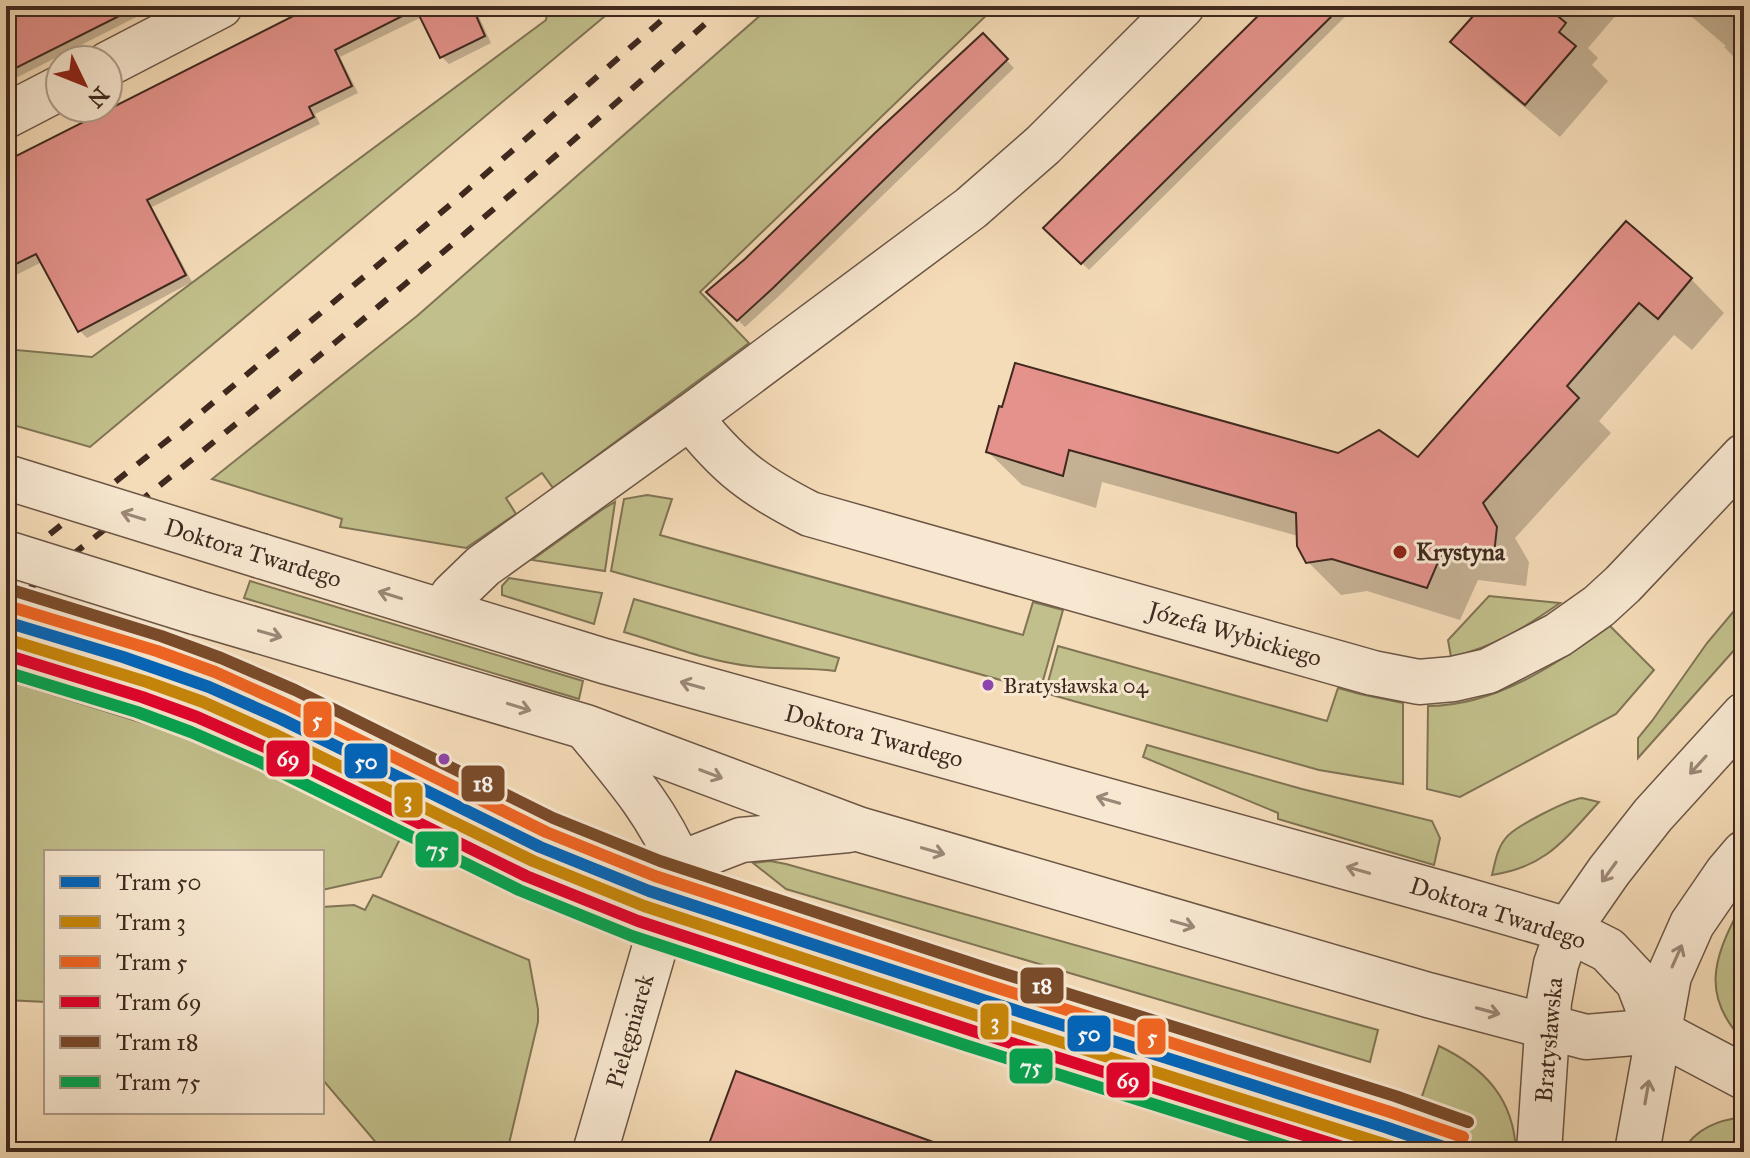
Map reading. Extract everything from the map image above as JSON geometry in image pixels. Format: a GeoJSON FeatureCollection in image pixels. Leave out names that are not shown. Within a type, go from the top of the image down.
{"type":"FeatureCollection","features":[{"type":"Feature","properties":{"kind":"street"},"geometry":{"type":"LineString","coordinates":[[124,56],[220,6]]}},
{"type":"Feature","properties":{"kind":"street"},"geometry":{"type":"LineString","coordinates":[[443,611],[467,579],[971,208],[1043,145],[1182,6]]}},
{"type":"Feature","properties":{"kind":"street"},"geometry":{"type":"LineString","coordinates":[[6,116],[44,96]]}},
{"type":"Feature","properties":{"kind":"street","name":"Józefa Wybickiego"},"geometry":{"type":"LineString","coordinates":[[690,417],[726,460],[747,477],[774,496],[810,514],[1373,673],[1419,682],[1488,671],[1558,635],[1599,606],[1623,584],[1744,456]]}},
{"type":"Feature","properties":{"kind":"street","name":"Doktora Twardego"},"geometry":{"type":"LineString","coordinates":[[6,477],[604,661],[1568,930],[1608,950],[1638,982],[1657,1031]]}},
{"type":"Feature","properties":{"kind":"street"},"geometry":{"type":"LineString","coordinates":[[6,553],[586,727],[858,829],[1428,995],[1586,1037],[1657,1031],[1744,1077]]}},
{"type":"Feature","properties":{"kind":"street"},"geometry":{"type":"LineString","coordinates":[[1568,930],[1653,815],[1744,715]]}},
{"type":"Feature","properties":{"kind":"street"},"geometry":{"type":"LineString","coordinates":[[586,727],[650,807],[679,864],[741,840],[858,829]]}},
{"type":"Feature","properties":{"kind":"street"},"geometry":{"type":"LineString","coordinates":[[1637,1152],[1669,976],[1692,924],[1744,853]]}},
{"type":"Feature","properties":{"kind":"street","name":"Pielęgniarek"},"geometry":{"type":"LineString","coordinates":[[595,1152],[679,864]]}},
{"type":"Feature","properties":{"kind":"street","name":"Bratysławska"},"geometry":{"type":"LineString","coordinates":[[1539,1152],[1549,1002],[1556,964],[1568,930]]}},
{"type":"Feature","properties":{"kind":"shaded area"},"geometry":{"type":"Polygon","coordinates":[[[548,6],[617,6],[90,447],[6,423],[6,349],[92,357],[546,20],[548,6]]]}},
{"type":"Feature","properties":{"kind":"shaded area"},"geometry":{"type":"Polygon","coordinates":[[[771,6],[996,6],[700,292],[749,343],[553,488],[542,473],[506,498],[516,514],[466,548],[340,527],[342,519],[212,479],[417,316],[771,6]]]}},
{"type":"Feature","properties":{"kind":"shaded area"},"geometry":{"type":"Polygon","coordinates":[[[647,495],[672,499],[660,535],[1023,635],[1033,602],[1063,610],[1040,691],[611,571],[624,499],[647,495]]]}},
{"type":"Feature","properties":{"kind":"shaded area"},"geometry":{"type":"Polygon","coordinates":[[[615,502],[605,571],[532,560],[603,509],[615,502]]]}},
{"type":"Feature","properties":{"kind":"shaded area"},"geometry":{"type":"Polygon","coordinates":[[[509,578],[602,593],[594,624],[502,595],[502,586],[509,578]]]}},
{"type":"Feature","properties":{"kind":"shaded area"},"geometry":{"type":"Polygon","coordinates":[[[250,581],[583,681],[579,699],[244,598],[250,581]]]}},
{"type":"Feature","properties":{"kind":"shaded area"},"geometry":{"type":"Polygon","coordinates":[[[1489,596],[1560,603],[1508,636],[1451,657],[1448,640],[1489,596]]]}},
{"type":"Feature","properties":{"kind":"shaded area"},"geometry":{"type":"Polygon","coordinates":[[[634,599],[839,658],[835,671],[733,664],[624,632],[634,599]]]}},
{"type":"Feature","properties":{"kind":"shaded area"},"geometry":{"type":"Polygon","coordinates":[[[1744,599],[1744,639],[1638,758],[1638,738],[1707,643],[1744,599]]]}},
{"type":"Feature","properties":{"kind":"shaded area"},"geometry":{"type":"Polygon","coordinates":[[[1610,626],[1654,670],[1616,714],[1460,797],[1427,789],[1428,706],[1453,704],[1501,691],[1569,655],[1610,626]]]}},
{"type":"Feature","properties":{"kind":"shaded area"},"geometry":{"type":"Polygon","coordinates":[[[1058,646],[1327,721],[1338,688],[1403,703],[1403,784],[1319,770],[1045,693],[1058,646]]]}},
{"type":"Feature","properties":{"kind":"shaded area"},"geometry":{"type":"Polygon","coordinates":[[[6,680],[213,745],[401,837],[381,877],[324,890],[324,850],[44,850],[44,1002],[6,1000],[6,680]]]}},
{"type":"Feature","properties":{"kind":"shaded area"},"geometry":{"type":"Polygon","coordinates":[[[1147,745],[1302,789],[1432,821],[1440,838],[1434,865],[1278,819],[1278,813],[1143,757],[1147,745]]]}},
{"type":"Feature","properties":{"kind":"shaded area"},"geometry":{"type":"Polygon","coordinates":[[[435,780],[565,816],[578,835],[575,846],[435,780]]]}},
{"type":"Feature","properties":{"kind":"shaded area"},"geometry":{"type":"Polygon","coordinates":[[[1582,798],[1599,802],[1553,850],[1527,866],[1492,875],[1500,847],[1510,834],[1541,815],[1582,798]]]}},
{"type":"Feature","properties":{"kind":"shaded area"},"geometry":{"type":"Polygon","coordinates":[[[770,861],[1378,1030],[1370,1062],[786,889],[753,863],[770,861]]]}},
{"type":"Feature","properties":{"kind":"shaded area"},"geometry":{"type":"Polygon","coordinates":[[[712,892],[723,892],[1006,981],[1292,1063],[1326,1080],[1355,1104],[702,899],[712,892]]]}},
{"type":"Feature","properties":{"kind":"shaded area"},"geometry":{"type":"Polygon","coordinates":[[[373,895],[529,960],[538,1022],[507,1152],[384,1152],[324,1081],[324,907],[354,905],[365,910],[373,895]]]}},
{"type":"Feature","properties":{"kind":"shaded area"},"geometry":{"type":"Polygon","coordinates":[[[1739,910],[1744,913],[1744,1041],[1721,1009],[1716,977],[1723,945],[1739,910]]]}},
{"type":"Feature","properties":{"kind":"shaded area"},"geometry":{"type":"Polygon","coordinates":[[[1439,1046],[1470,1064],[1494,1087],[1510,1116],[1516,1152],[1496,1152],[1413,1123],[1439,1046]]]}},
{"type":"Feature","properties":{"kind":"shaded area"},"geometry":{"type":"Polygon","coordinates":[[[1744,1117],[1744,1152],[1682,1152],[1694,1137],[1708,1127],[1744,1117]]]}},
{"type":"Feature","properties":{"kind":"building"},"geometry":{"type":"Polygon","coordinates":[[[29,6],[139,6],[64,44],[44,44],[44,54],[6,73],[6,18],[29,6]]]}},
{"type":"Feature","properties":{"kind":"building"},"geometry":{"type":"Polygon","coordinates":[[[313,6],[472,6],[485,36],[440,58],[416,9],[335,50],[352,86],[309,107],[314,117],[147,200],[186,275],[78,332],[36,254],[6,269],[6,161],[79,124],[124,124],[124,101],[313,6]]]}},
{"type":"Feature","properties":{"kind":"building"},"geometry":{"type":"Polygon","coordinates":[[[1268,6],[1342,6],[1081,264],[1043,228],[1268,6]]]}},
{"type":"Feature","properties":{"kind":"building"},"geometry":{"type":"Polygon","coordinates":[[[1482,6],[1546,6],[1566,23],[1559,32],[1576,46],[1525,105],[1450,42],[1482,6]]]}},
{"type":"Feature","properties":{"kind":"building"},"geometry":{"type":"Polygon","coordinates":[[[983,33],[1008,59],[773,288],[737,321],[706,292],[745,259],[983,33]]]}},
{"type":"Feature","properties":{"kind":"building"},"geometry":{"type":"Polygon","coordinates":[[[1626,221],[1692,278],[1658,319],[1639,303],[1567,386],[1579,398],[1483,503],[1497,527],[1494,554],[1444,548],[1427,588],[1332,559],[1306,563],[1297,546],[1296,513],[1069,450],[1063,476],[986,452],[1015,363],[1338,453],[1379,430],[1418,457],[1626,221]]]}},
{"type":"Feature","properties":{"kind":"building"},"geometry":{"type":"Polygon","coordinates":[[[736,1071],[947,1147],[946,1152],[706,1152],[736,1071]]]}},
{"type":"Feature","properties":{"kind":"railway"},"geometry":{"type":"LineString","coordinates":[[6,569],[179,431],[450,205],[678,6]]}},
{"type":"Feature","properties":{"kind":"railway"},"geometry":{"type":"LineString","coordinates":[[6,607],[371,313],[725,6]]}},
{"type":"Feature","properties":{"kind":"tram line","name":"18"},"geometry":{"type":"LineString","coordinates":[[15,591],[221,658],[295,690],[553,818],[660,861],[1468,1122]]}},
{"type":"Feature","properties":{"kind":"tram line","name":"5"},"geometry":{"type":"LineString","coordinates":[[11,607],[157,651],[215,672],[546,832],[655,876],[1463,1137]]}},
{"type":"Feature","properties":{"kind":"tram line","name":"50"},"geometry":{"type":"LineString","coordinates":[[6,622],[209,687],[281,719],[540,847],[649,891],[1458,1152]]}},
{"type":"Feature","properties":{"kind":"tram line","name":"3"},"geometry":{"type":"LineString","coordinates":[[6,639],[203,702],[533,861],[644,906],[978,1016],[1409,1152]]}},
{"type":"Feature","properties":{"kind":"tram line","name":"69"},"geometry":{"type":"LineString","coordinates":[[6,655],[197,717],[267,748],[526,876],[638,921],[973,1031],[1358,1152]]}},
{"type":"Feature","properties":{"kind":"tram line","name":"75"},"geometry":{"type":"LineString","coordinates":[[6,672],[191,732],[260,762],[519,890],[632,936],[1305,1152]]}},
{"type":"Feature","properties":{"kind":"place","name":"Krystyna"},"geometry":{"type":"Point","coordinates":[1400,552]}},
{"type":"Feature","properties":{"kind":"place","name":"Bratysławska 04"},"geometry":{"type":"Point","coordinates":[988,685]}}]}
